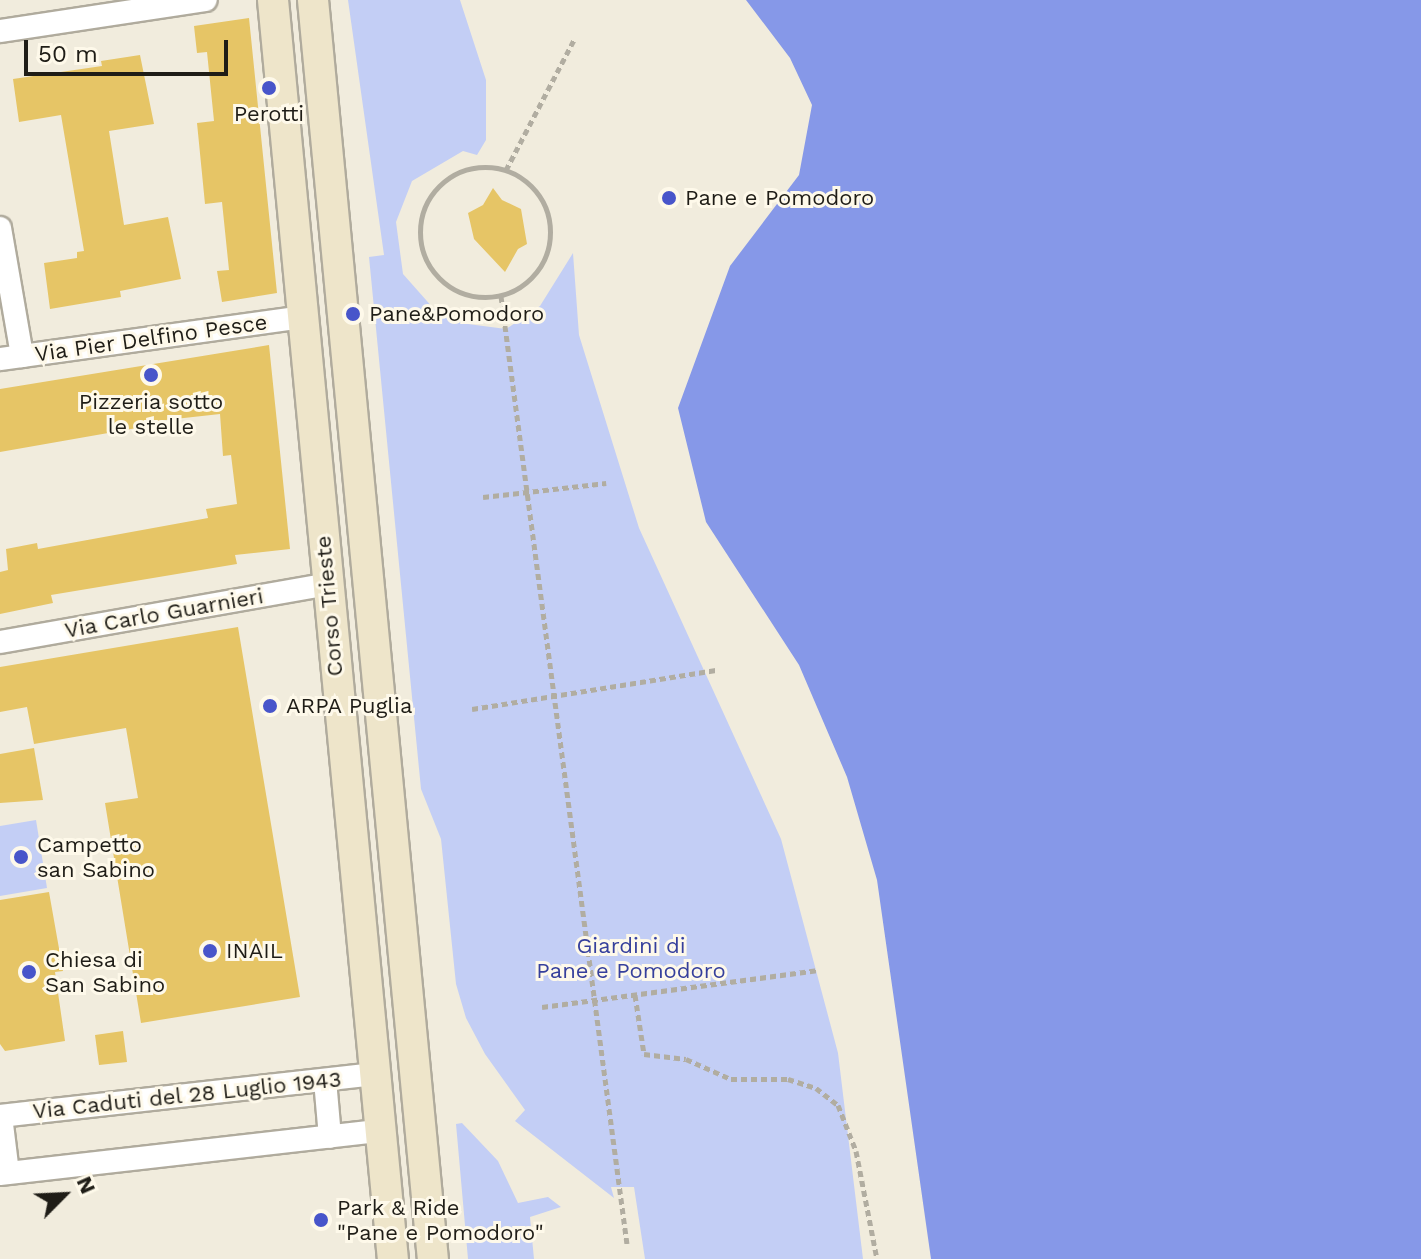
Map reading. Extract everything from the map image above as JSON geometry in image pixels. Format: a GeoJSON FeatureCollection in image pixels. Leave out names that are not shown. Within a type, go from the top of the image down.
{"type":"FeatureCollection","features":[{"type":"Feature","properties":{"kind":"main road","name":"Corso Trieste"},"geometry":{"type":"LineString","coordinates":[[273,0],[393,1259]]}},
{"type":"Feature","properties":{"kind":"main road","name":"Corso Trieste"},"geometry":{"type":"LineString","coordinates":[[313,0],[433,1259]]}},
{"type":"Feature","properties":{"kind":"street"},"geometry":{"type":"LineString","coordinates":[[0,31],[206,0]]}},
{"type":"Feature","properties":{"kind":"street"},"geometry":{"type":"LineString","coordinates":[[0,228],[11,358]]}},
{"type":"Feature","properties":{"kind":"street","name":"Via Pier Delfino Pesce"},"geometry":{"type":"LineString","coordinates":[[11,358],[302,317]]}},
{"type":"Feature","properties":{"kind":"street","name":"Via Carlo Guarnieri"},"geometry":{"type":"LineString","coordinates":[[0,642],[328,584]]}},
{"type":"Feature","properties":{"kind":"street","name":"Via Caduti del 28 Luglio 1943"},"geometry":{"type":"LineString","coordinates":[[1,1116],[375,1074]]}},
{"type":"Feature","properties":{"kind":"street"},"geometry":{"type":"LineString","coordinates":[[325,1080],[330,1137]]}},
{"type":"Feature","properties":{"kind":"street"},"geometry":{"type":"LineString","coordinates":[[1,1116],[4,1173],[380,1131]]}},
{"type":"Feature","properties":{"kind":"path"},"geometry":{"type":"LineString","coordinates":[[506,170],[575,38]]}},
{"type":"Feature","properties":{"kind":"path"},"geometry":{"type":"LineString","coordinates":[[486,166],[506,170],[539,195],[550,235],[536,274],[501,296],[481,298],[444,284],[430,269],[419,230],[428,201],[447,178],[486,166]]}},
{"type":"Feature","properties":{"kind":"path"},"geometry":{"type":"LineString","coordinates":[[501,296],[627,1244]]}},
{"type":"Feature","properties":{"kind":"path"},"geometry":{"type":"LineString","coordinates":[[483,497],[606,483]]}},
{"type":"Feature","properties":{"kind":"path"},"geometry":{"type":"LineString","coordinates":[[472,709],[716,670]]}},
{"type":"Feature","properties":{"kind":"path"},"geometry":{"type":"LineString","coordinates":[[542,1007],[819,970]]}},
{"type":"Feature","properties":{"kind":"path"},"geometry":{"type":"LineString","coordinates":[[635,995],[644,1054],[686,1059],[731,1079],[788,1079],[816,1088],[838,1105],[856,1151],[877,1259]]}},
{"type":"Feature","properties":{"kind":"green space","name":"Giardini di Pane e Pomodoro"},"geometry":{"type":"Polygon","coordinates":[[[348,0],[460,0],[486,80],[486,140],[477,155],[463,151],[412,181],[396,222],[403,274],[434,309],[468,324],[506,329],[540,306],[573,253],[579,335],[639,528],[781,839],[838,1053],[863,1259],[645,1259],[634,1187],[611,1187],[614,1198],[515,1121],[525,1110],[485,1054],[466,1018],[456,984],[441,839],[421,789],[369,257],[384,255],[348,0]]]}},
{"type":"Feature","properties":{"kind":"green space","name":"Campetto san Sabino"},"geometry":{"type":"Polygon","coordinates":[[[36,820],[47,888],[0,896],[0,826],[36,820]]]}},
{"type":"Feature","properties":{"kind":"green space"},"geometry":{"type":"Polygon","coordinates":[[[462,1123],[498,1161],[518,1203],[548,1197],[561,1207],[530,1217],[534,1259],[468,1259],[456,1124],[462,1123]]]}},
{"type":"Feature","properties":{"kind":"water"},"geometry":{"type":"Polygon","coordinates":[[[746,0],[1421,0],[1421,1259],[931,1259],[877,880],[847,777],[799,665],[706,522],[678,408],[730,266],[799,175],[812,105],[790,58],[746,0]]]}},
{"type":"Feature","properties":{"kind":"building"},"geometry":{"type":"Polygon","coordinates":[[[249,18],[277,293],[222,302],[217,271],[229,270],[222,202],[205,204],[197,123],[214,121],[207,52],[197,53],[194,26],[249,18]]]}},
{"type":"Feature","properties":{"kind":"building"},"geometry":{"type":"Polygon","coordinates":[[[140,55],[154,124],[109,131],[124,225],[168,217],[181,279],[120,291],[121,297],[50,309],[44,263],[77,258],[77,252],[84,251],[61,115],[19,122],[13,79],[102,66],[101,61],[140,55]]]}},
{"type":"Feature","properties":{"kind":"building"},"geometry":{"type":"Polygon","coordinates":[[[493,188],[502,200],[521,209],[527,244],[518,249],[505,272],[474,239],[468,213],[483,205],[493,188]]]}},
{"type":"Feature","properties":{"kind":"building"},"geometry":{"type":"Polygon","coordinates":[[[269,345],[290,549],[235,555],[237,564],[51,595],[53,603],[0,614],[0,572],[8,570],[6,549],[37,543],[38,549],[208,518],[206,509],[237,504],[231,455],[223,456],[220,414],[148,422],[148,426],[0,452],[0,389],[269,345]]]}},
{"type":"Feature","properties":{"kind":"building"},"geometry":{"type":"Polygon","coordinates":[[[238,627],[300,997],[141,1023],[105,803],[138,798],[126,728],[34,744],[27,707],[0,712],[0,667],[238,627]]]}},
{"type":"Feature","properties":{"kind":"building"},"geometry":{"type":"Polygon","coordinates":[[[34,748],[43,800],[0,803],[0,754],[34,748]]]}},
{"type":"Feature","properties":{"kind":"building","name":"Chiesa di San Sabino"},"geometry":{"type":"Polygon","coordinates":[[[49,892],[63,971],[55,972],[65,1041],[5,1051],[0,1044],[0,900],[49,892]]]}},
{"type":"Feature","properties":{"kind":"building"},"geometry":{"type":"Polygon","coordinates":[[[123,1031],[127,1062],[99,1065],[95,1035],[123,1031]]]}},
{"type":"Feature","properties":{"kind":"place","name":"Perotti"},"geometry":{"type":"Point","coordinates":[269,88]}},
{"type":"Feature","properties":{"kind":"place","name":"Pane e Pomodoro"},"geometry":{"type":"Point","coordinates":[669,198]}},
{"type":"Feature","properties":{"kind":"place","name":"Pane&Pomodoro"},"geometry":{"type":"Point","coordinates":[353,314]}},
{"type":"Feature","properties":{"kind":"place","name":"Pizzeria sotto le stelle"},"geometry":{"type":"Point","coordinates":[151,375]}},
{"type":"Feature","properties":{"kind":"place","name":"ARPA Puglia"},"geometry":{"type":"Point","coordinates":[270,706]}},
{"type":"Feature","properties":{"kind":"place","name":"Campetto san Sabino"},"geometry":{"type":"Point","coordinates":[21,857]}},
{"type":"Feature","properties":{"kind":"place","name":"INAIL"},"geometry":{"type":"Point","coordinates":[210,951]}},
{"type":"Feature","properties":{"kind":"place","name":"Chiesa di San Sabino"},"geometry":{"type":"Point","coordinates":[29,972]}},
{"type":"Feature","properties":{"kind":"place","name":"Park & Ride \"Pane e Pomodoro\""},"geometry":{"type":"Point","coordinates":[321,1220]}}]}
